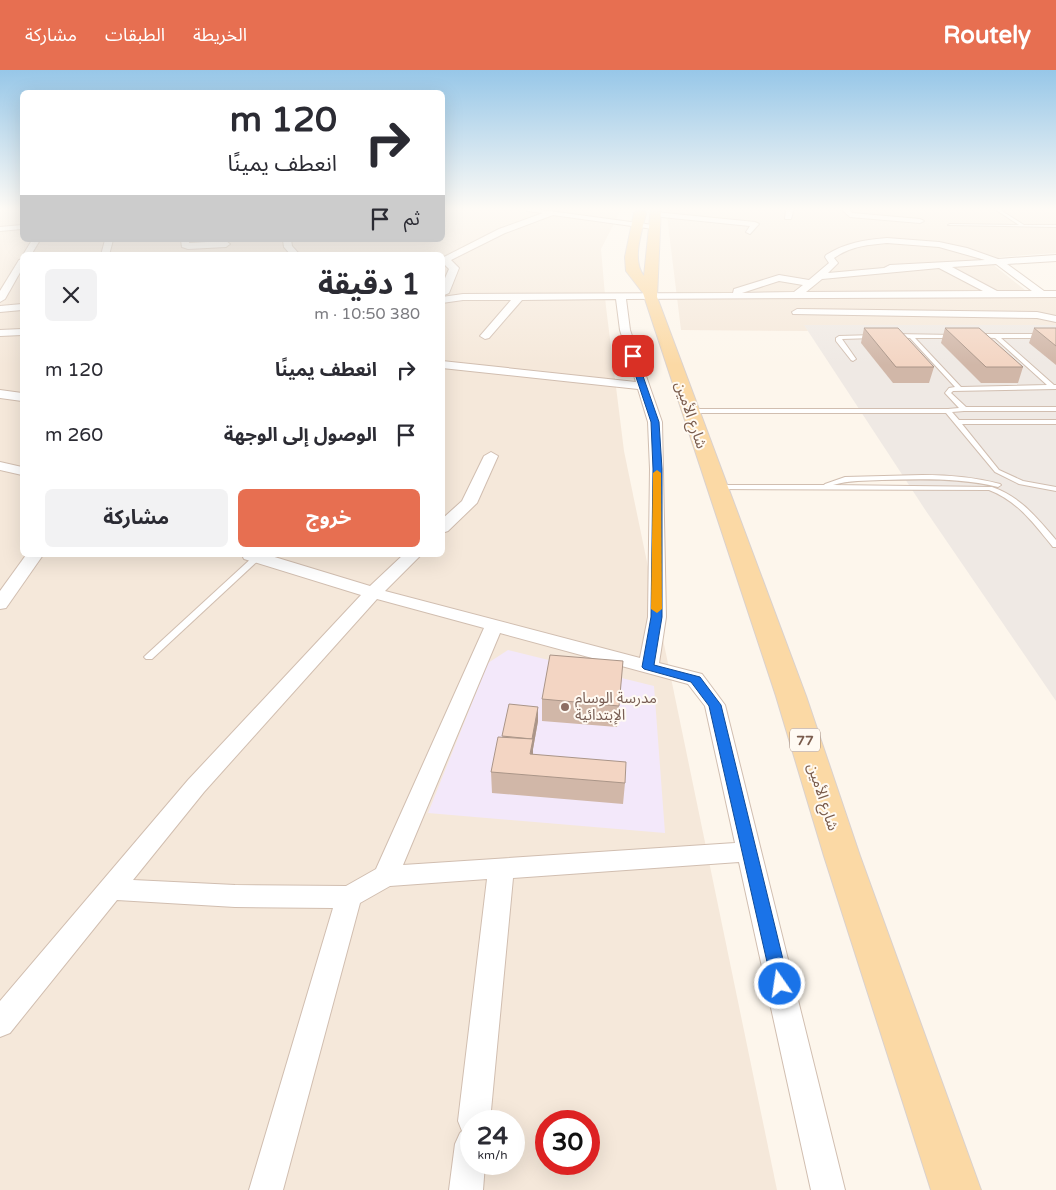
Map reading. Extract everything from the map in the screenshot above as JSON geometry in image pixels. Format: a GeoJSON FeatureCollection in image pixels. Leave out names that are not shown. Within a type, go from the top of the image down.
{"type":"FeatureCollection","features":[{"type":"Feature","properties":{"kind":"main road","name":"شارع الأمين"},"geometry":{"type":"LineString","coordinates":[[631,260],[640,295],[690,411],[791,696],[842,856],[956,1190]]}},
{"type":"Feature","properties":{"kind":"main road","name":"شارع الأمين"},"geometry":{"type":"LineString","coordinates":[[640,295],[647,260]]}},
{"type":"Feature","properties":{"kind":"street"},"geometry":{"type":"LineString","coordinates":[[801,295],[810,283],[834,263],[832,260]]}},
{"type":"Feature","properties":{"kind":"street"},"geometry":{"type":"LineString","coordinates":[[819,276],[887,271],[885,266],[941,265],[1010,260]]}},
{"type":"Feature","properties":{"kind":"street"},"geometry":{"type":"LineString","coordinates":[[445,261],[454,268],[445,291]]}},
{"type":"Feature","properties":{"kind":"street"},"geometry":{"type":"LineString","coordinates":[[995,261],[1040,293]]}},
{"type":"Feature","properties":{"kind":"street"},"geometry":{"type":"LineString","coordinates":[[0,299],[17,265]]}},
{"type":"Feature","properties":{"kind":"street"},"geometry":{"type":"LineString","coordinates":[[941,265],[994,294]]}},
{"type":"Feature","properties":{"kind":"street"},"geometry":{"type":"LineString","coordinates":[[724,296],[773,279],[810,283]]}},
{"type":"Feature","properties":{"kind":"street"},"geometry":{"type":"LineString","coordinates":[[445,296],[518,298],[640,295],[1056,294]]}},
{"type":"Feature","properties":{"kind":"street"},"geometry":{"type":"LineString","coordinates":[[640,295],[625,330],[655,422],[657,469],[657,617],[648,667]]}},
{"type":"Feature","properties":{"kind":"street"},"geometry":{"type":"LineString","coordinates":[[801,295],[818,311]]}},
{"type":"Feature","properties":{"kind":"street"},"geometry":{"type":"LineString","coordinates":[[485,336],[518,298]]}},
{"type":"Feature","properties":{"kind":"street"},"geometry":{"type":"LineString","coordinates":[[0,309],[20,307]]}},
{"type":"Feature","properties":{"kind":"street"},"geometry":{"type":"LineString","coordinates":[[798,312],[1037,315],[1056,319]]}},
{"type":"Feature","properties":{"kind":"street"},"geometry":{"type":"LineString","coordinates":[[0,333],[20,332]]}},
{"type":"Feature","properties":{"kind":"street"},"geometry":{"type":"LineString","coordinates":[[445,364],[643,386]]}},
{"type":"Feature","properties":{"kind":"street"},"geometry":{"type":"LineString","coordinates":[[0,394],[20,397]]}},
{"type":"Feature","properties":{"kind":"street"},"geometry":{"type":"LineString","coordinates":[[445,525],[469,503],[491,456]]}},
{"type":"Feature","properties":{"kind":"street"},"geometry":{"type":"LineString","coordinates":[[0,466],[20,471]]}},
{"type":"Feature","properties":{"kind":"street"},"geometry":{"type":"LineString","coordinates":[[0,604],[34,557]]}},
{"type":"Feature","properties":{"kind":"street"},"geometry":{"type":"LineString","coordinates":[[263,557],[373,593],[695,679],[715,705],[828,1190]]}},
{"type":"Feature","properties":{"kind":"street"},"geometry":{"type":"LineString","coordinates":[[0,1023],[196,786],[373,593],[412,557]]}},
{"type":"Feature","properties":{"kind":"street"},"geometry":{"type":"LineString","coordinates":[[386,876],[494,626]]}},
{"type":"Feature","properties":{"kind":"street"},"geometry":{"type":"LineString","coordinates":[[110,889],[235,896],[349,897],[386,876],[750,852]]}},
{"type":"Feature","properties":{"kind":"street"},"geometry":{"type":"LineString","coordinates":[[475,1110],[501,868]]}},
{"type":"Feature","properties":{"kind":"street"},"geometry":{"type":"LineString","coordinates":[[266,1190],[349,897]]}},
{"type":"Feature","properties":{"kind":"street"},"geometry":{"type":"LineString","coordinates":[[466,1190],[468,1175]]}},
{"type":"Feature","properties":{"kind":"lane"},"geometry":{"type":"LineString","coordinates":[[911,336],[958,387]]}},
{"type":"Feature","properties":{"kind":"lane"},"geometry":{"type":"LineString","coordinates":[[853,359],[839,341],[839,338],[958,336]]}},
{"type":"Feature","properties":{"kind":"lane"},"geometry":{"type":"LineString","coordinates":[[968,336],[1056,336]]}},
{"type":"Feature","properties":{"kind":"lane"},"geometry":{"type":"LineString","coordinates":[[996,336],[1054,386]]}},
{"type":"Feature","properties":{"kind":"lane"},"geometry":{"type":"LineString","coordinates":[[964,409],[948,393],[951,389],[958,387],[1054,386]]}},
{"type":"Feature","properties":{"kind":"lane"},"geometry":{"type":"LineString","coordinates":[[690,411],[1056,409]]}},
{"type":"Feature","properties":{"kind":"lane"},"geometry":{"type":"LineString","coordinates":[[948,411],[997,472],[1021,483],[1056,489]]}},
{"type":"Feature","properties":{"kind":"lane"},"geometry":{"type":"LineString","coordinates":[[956,422],[1056,422]]}},
{"type":"Feature","properties":{"kind":"lane"},"geometry":{"type":"LineString","coordinates":[[716,487],[990,488],[1006,492],[1018,501],[1056,545]]}},
{"type":"Feature","properties":{"kind":"lane"},"geometry":{"type":"LineString","coordinates":[[149,657],[263,557]]}},
{"type":"Feature","properties":{"kind":"shaded area"},"geometry":{"type":"Polygon","coordinates":[[[0,260],[20,260],[20,557],[445,557],[445,260],[602,260],[624,451],[777,1190],[0,1190],[0,260]]]}},
{"type":"Feature","properties":{"kind":"shaded area"},"geometry":{"type":"Polygon","coordinates":[[[672,260],[995,260],[991,263],[1025,290],[1056,294],[1056,325],[805,325],[808,331],[681,330],[672,260]]]}},
{"type":"Feature","properties":{"kind":"shaded area"},"geometry":{"type":"Polygon","coordinates":[[[804,325],[1056,325],[1056,701],[926,511],[804,325]]]}},
{"type":"Feature","properties":{"kind":"shaded area"},"geometry":{"type":"Polygon","coordinates":[[[508,650],[654,686],[665,833],[428,813],[488,663],[508,650]]]}},
{"type":"Feature","properties":{"kind":"building"},"geometry":{"type":"Polygon","coordinates":[[[864,328],[898,328],[934,367],[896,367],[864,328]]]}},
{"type":"Feature","properties":{"kind":"building"},"geometry":{"type":"Polygon","coordinates":[[[945,328],[979,328],[1023,367],[986,367],[945,328]]]}},
{"type":"Feature","properties":{"kind":"building"},"geometry":{"type":"Polygon","coordinates":[[[1034,328],[1056,328],[1056,346],[1034,328]]]}},
{"type":"Feature","properties":{"kind":"building"},"geometry":{"type":"Polygon","coordinates":[[[550,655],[623,661],[619,706],[542,699],[550,655]]]}},
{"type":"Feature","properties":{"kind":"building"},"geometry":{"type":"Polygon","coordinates":[[[509,704],[538,707],[532,739],[502,736],[509,704]]]}},
{"type":"Feature","properties":{"kind":"building"},"geometry":{"type":"Polygon","coordinates":[[[498,737],[533,739],[530,754],[626,762],[625,783],[491,772],[498,737]]]}},
{"type":"Feature","properties":{"kind":"slow traffic"},"geometry":{"type":"LineString","coordinates":[[657,473],[655,510],[657,609]]}},
{"type":"Feature","properties":{"kind":"place","name":"مدرسة الوسام الإبتدائية"},"geometry":{"type":"Point","coordinates":[565,707]}},
{"type":"Feature","properties":{"kind":"route"},"geometry":{"type":"LineString","coordinates":[[633,356],[655,422],[657,469],[655,510],[657,617],[648,667],[695,679],[715,705],[780,984]]}}]}
